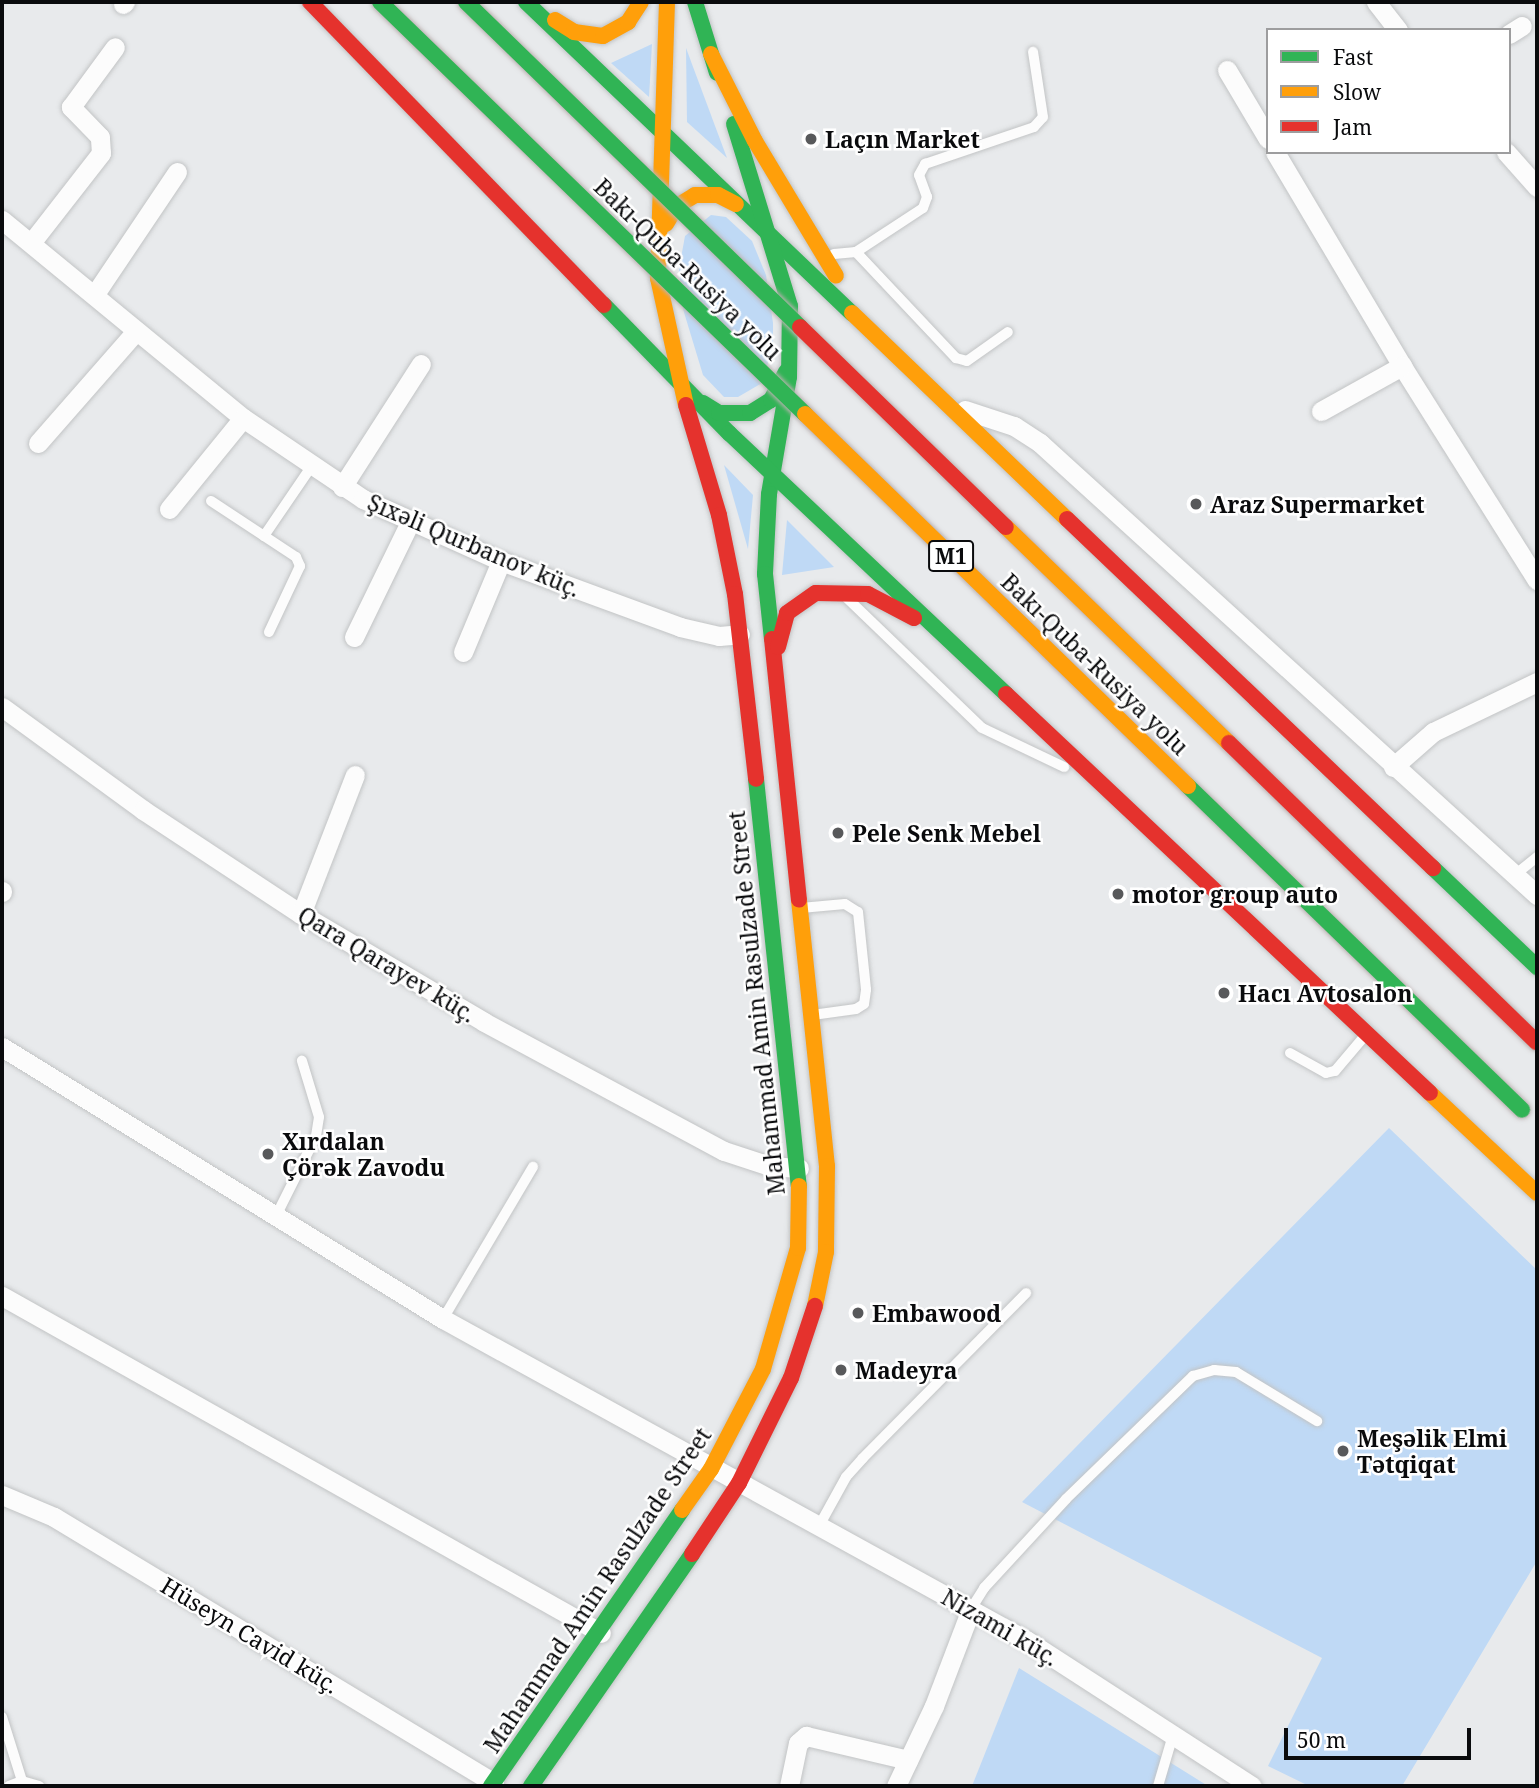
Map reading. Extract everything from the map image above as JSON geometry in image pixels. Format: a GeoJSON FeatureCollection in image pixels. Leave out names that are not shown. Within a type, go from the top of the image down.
{"type":"FeatureCollection","features":[{"type":"Feature","properties":{"kind":"main road"},"geometry":{"type":"LineString","coordinates":[[310,2],[680,384],[1537,1193]]}},
{"type":"Feature","properties":{"kind":"main road","name":"Bakı-Quba-Rusiya yolu"},"geometry":{"type":"LineString","coordinates":[[380,2],[1537,1126]]}},
{"type":"Feature","properties":{"kind":"main road","name":"Bakı-Quba-Rusiya yolu"},"geometry":{"type":"LineString","coordinates":[[466,2],[1537,1042]]}},
{"type":"Feature","properties":{"kind":"main road"},"geometry":{"type":"LineString","coordinates":[[526,2],[574,32],[592,37],[618,31],[641,2]]}},
{"type":"Feature","properties":{"kind":"main road"},"geometry":{"type":"LineString","coordinates":[[526,2],[664,135],[768,230],[882,339],[944,403],[1537,967]]}},
{"type":"Feature","properties":{"kind":"main road"},"geometry":{"type":"LineString","coordinates":[[667,2],[658,278],[680,384],[719,413],[750,413],[771,400],[781,385],[790,352]]}},
{"type":"Feature","properties":{"kind":"main road"},"geometry":{"type":"LineString","coordinates":[[531,1786],[628,1651],[739,1483],[792,1378],[819,1293],[826,1252],[827,1167],[775,678],[765,536],[790,352],[790,306],[695,2]]}},
{"type":"Feature","properties":{"kind":"main road"},"geometry":{"type":"LineString","coordinates":[[711,54],[755,141],[823,255],[882,339]]}},
{"type":"Feature","properties":{"kind":"main road"},"geometry":{"type":"LineString","coordinates":[[658,278],[668,218],[695,195],[728,199],[768,230]]}},
{"type":"Feature","properties":{"kind":"main road","name":"Mahammad Amin Rasulzade Street"},"geometry":{"type":"LineString","coordinates":[[493,1784],[601,1633],[711,1469],[763,1369],[790,1287],[798,1248],[799,1168],[740,634],[727,546],[680,384]]}},
{"type":"Feature","properties":{"kind":"main road"},"geometry":{"type":"LineString","coordinates":[[775,678],[779,634],[787,613],[816,593],[839,590],[868,594],[957,643]]}},
{"type":"Feature","properties":{"kind":"street"},"geometry":{"type":"LineString","coordinates":[[1376,2],[1396,28]]}},
{"type":"Feature","properties":{"kind":"street"},"geometry":{"type":"LineString","coordinates":[[31,243],[101,153],[100,137],[71,107],[115,47]]}},
{"type":"Feature","properties":{"kind":"street"},"geometry":{"type":"LineString","coordinates":[[1227,70],[1266,136]]}},
{"type":"Feature","properties":{"kind":"street"},"geometry":{"type":"LineString","coordinates":[[1276,154],[1402,366],[1537,580]]}},
{"type":"Feature","properties":{"kind":"street"},"geometry":{"type":"LineString","coordinates":[[1508,154],[1537,187]]}},
{"type":"Feature","properties":{"kind":"street"},"geometry":{"type":"LineString","coordinates":[[95,295],[177,172]]}},
{"type":"Feature","properties":{"kind":"street","name":"Şıxəli Qurbanov küç."},"geometry":{"type":"LineString","coordinates":[[2,220],[243,418],[342,487],[410,522],[501,561],[680,627],[719,636],[740,634]]}},
{"type":"Feature","properties":{"kind":"street"},"geometry":{"type":"LineString","coordinates":[[38,443],[136,331]]}},
{"type":"Feature","properties":{"kind":"street"},"geometry":{"type":"LineString","coordinates":[[342,487],[421,364]]}},
{"type":"Feature","properties":{"kind":"street"},"geometry":{"type":"LineString","coordinates":[[1321,411],[1402,366]]}},
{"type":"Feature","properties":{"kind":"street"},"geometry":{"type":"LineString","coordinates":[[944,403],[1014,426],[1040,443],[1393,767],[1537,895]]}},
{"type":"Feature","properties":{"kind":"street"},"geometry":{"type":"LineString","coordinates":[[169,509],[243,418]]}},
{"type":"Feature","properties":{"kind":"street"},"geometry":{"type":"LineString","coordinates":[[354,637],[410,522]]}},
{"type":"Feature","properties":{"kind":"street"},"geometry":{"type":"LineString","coordinates":[[463,652],[501,561]]}},
{"type":"Feature","properties":{"kind":"street"},"geometry":{"type":"LineString","coordinates":[[1393,767],[1433,732],[1537,682]]}},
{"type":"Feature","properties":{"kind":"street","name":"Qara Qarayev küç."},"geometry":{"type":"LineString","coordinates":[[2,707],[144,810],[301,914],[681,1129],[751,1161],[799,1168]]}},
{"type":"Feature","properties":{"kind":"street"},"geometry":{"type":"LineString","coordinates":[[301,914],[355,775]]}},
{"type":"Feature","properties":{"kind":"street","name":"Nizami küç."},"geometry":{"type":"LineString","coordinates":[[2,1047],[443,1319],[711,1469],[971,1609],[1252,1786]]}},
{"type":"Feature","properties":{"kind":"street"},"geometry":{"type":"LineString","coordinates":[[2,1296],[601,1633]]}},
{"type":"Feature","properties":{"kind":"street","name":"Hüseyn Cavid küç."},"geometry":{"type":"LineString","coordinates":[[2,1496],[54,1517],[493,1784]]}},
{"type":"Feature","properties":{"kind":"street"},"geometry":{"type":"LineString","coordinates":[[896,1786],[971,1609]]}},
{"type":"Feature","properties":{"kind":"street"},"geometry":{"type":"LineString","coordinates":[[789,1786],[799,1743],[806,1736],[908,1760]]}},
{"type":"Feature","properties":{"kind":"lane"},"geometry":{"type":"LineString","coordinates":[[823,255],[856,252],[923,208],[926,197],[919,176],[925,164],[1034,127],[1042,117],[1033,52]]}},
{"type":"Feature","properties":{"kind":"lane"},"geometry":{"type":"LineString","coordinates":[[856,252],[956,358],[967,361],[1008,332]]}},
{"type":"Feature","properties":{"kind":"lane"},"geometry":{"type":"LineString","coordinates":[[264,536],[311,467]]}},
{"type":"Feature","properties":{"kind":"lane"},"geometry":{"type":"LineString","coordinates":[[211,501],[296,557],[300,566],[269,632]]}},
{"type":"Feature","properties":{"kind":"lane"},"geometry":{"type":"LineString","coordinates":[[839,590],[989,733],[1105,784]]}},
{"type":"Feature","properties":{"kind":"lane"},"geometry":{"type":"LineString","coordinates":[[1516,874],[1537,857]]}},
{"type":"Feature","properties":{"kind":"lane"},"geometry":{"type":"LineString","coordinates":[[800,909],[852,906],[860,938],[864,1004],[812,1015]]}},
{"type":"Feature","properties":{"kind":"lane"},"geometry":{"type":"LineString","coordinates":[[1290,1053],[1326,1073],[1335,1071],[1367,1034]]}},
{"type":"Feature","properties":{"kind":"lane"},"geometry":{"type":"LineString","coordinates":[[276,1216],[316,1136],[319,1116],[302,1061]]}},
{"type":"Feature","properties":{"kind":"lane"},"geometry":{"type":"LineString","coordinates":[[443,1319],[533,1167]]}},
{"type":"Feature","properties":{"kind":"lane"},"geometry":{"type":"LineString","coordinates":[[819,1526],[846,1477],[1026,1293]]}},
{"type":"Feature","properties":{"kind":"lane"},"geometry":{"type":"LineString","coordinates":[[971,1609],[984,1587],[1066,1499],[1194,1376],[1214,1370],[1236,1372],[1317,1421]]}},
{"type":"Feature","properties":{"kind":"lane"},"geometry":{"type":"LineString","coordinates":[[2,1717],[22,1781]]}},
{"type":"Feature","properties":{"kind":"lane"},"geometry":{"type":"LineString","coordinates":[[1158,1786],[1173,1735]]}},
{"type":"Feature","properties":{"kind":"lane"},"geometry":{"type":"LineString","coordinates":[[9,1786],[22,1781],[39,1786]]}},
{"type":"Feature","properties":{"kind":"shaded area"},"geometry":{"type":"Polygon","coordinates":[[[652,44],[649,97],[611,63],[652,44]]]}},
{"type":"Feature","properties":{"kind":"shaded area"},"geometry":{"type":"Polygon","coordinates":[[[686,48],[727,158],[687,122],[686,48]]]}},
{"type":"Feature","properties":{"kind":"shaded area"},"geometry":{"type":"Polygon","coordinates":[[[711,215],[726,217],[752,241],[766,275],[773,323],[773,346],[762,383],[738,397],[724,397],[703,375],[683,309],[679,269],[685,236],[711,215]]]}},
{"type":"Feature","properties":{"kind":"shaded area"},"geometry":{"type":"Polygon","coordinates":[[[724,465],[753,495],[748,549],[724,465]]]}},
{"type":"Feature","properties":{"kind":"shaded area"},"geometry":{"type":"Polygon","coordinates":[[[787,520],[834,567],[782,575],[787,520]]]}},
{"type":"Feature","properties":{"kind":"shaded area"},"geometry":{"type":"Polygon","coordinates":[[[1389,1128],[1537,1270],[1537,1561],[1402,1786],[1309,1786],[1268,1766],[1322,1658],[1022,1502],[1389,1128]]]}},
{"type":"Feature","properties":{"kind":"shaded area"},"geometry":{"type":"Polygon","coordinates":[[[1019,1668],[1208,1786],[972,1786],[1019,1668]]]}},
{"type":"Feature","properties":{"kind":"traffic: fast"},"geometry":{"type":"LineString","coordinates":[[380,2],[805,414]]}},
{"type":"Feature","properties":{"kind":"traffic: fast"},"geometry":{"type":"LineString","coordinates":[[466,2],[800,327]]}},
{"type":"Feature","properties":{"kind":"traffic: fast"},"geometry":{"type":"LineString","coordinates":[[526,2],[852,313]]}},
{"type":"Feature","properties":{"kind":"traffic: fast"},"geometry":{"type":"LineString","coordinates":[[695,2],[717,73]]}},
{"type":"Feature","properties":{"kind":"traffic: fast"},"geometry":{"type":"LineString","coordinates":[[734,124],[790,306],[789,377],[769,494],[765,574],[772,639]]}},
{"type":"Feature","properties":{"kind":"traffic: fast"},"geometry":{"type":"LineString","coordinates":[[604,305],[729,433],[1006,694]]}},
{"type":"Feature","properties":{"kind":"traffic: fast"},"geometry":{"type":"LineString","coordinates":[[703,403],[719,413],[750,413],[771,400],[786,372]]}},
{"type":"Feature","properties":{"kind":"traffic: fast"},"geometry":{"type":"LineString","coordinates":[[756,779],[799,1186]]}},
{"type":"Feature","properties":{"kind":"traffic: fast"},"geometry":{"type":"LineString","coordinates":[[1188,786],[1522,1110]]}},
{"type":"Feature","properties":{"kind":"traffic: fast"},"geometry":{"type":"LineString","coordinates":[[1433,868],[1537,967]]}},
{"type":"Feature","properties":{"kind":"traffic: fast"},"geometry":{"type":"LineString","coordinates":[[491,1786],[682,1510]]}},
{"type":"Feature","properties":{"kind":"traffic: fast"},"geometry":{"type":"LineString","coordinates":[[531,1786],[692,1554]]}},
{"type":"Feature","properties":{"kind":"traffic: slow"},"geometry":{"type":"LineString","coordinates":[[555,20],[574,32],[603,36],[628,22],[641,2]]}},
{"type":"Feature","properties":{"kind":"traffic: slow"},"geometry":{"type":"LineString","coordinates":[[667,2],[658,278],[686,405]]}},
{"type":"Feature","properties":{"kind":"traffic: slow"},"geometry":{"type":"LineString","coordinates":[[711,54],[755,141],[836,276]]}},
{"type":"Feature","properties":{"kind":"traffic: slow"},"geometry":{"type":"LineString","coordinates":[[666,224],[677,206],[695,195],[718,195],[736,204]]}},
{"type":"Feature","properties":{"kind":"traffic: slow"},"geometry":{"type":"LineString","coordinates":[[852,313],[1067,519]]}},
{"type":"Feature","properties":{"kind":"traffic: slow"},"geometry":{"type":"LineString","coordinates":[[805,414],[1188,786]]}},
{"type":"Feature","properties":{"kind":"traffic: slow"},"geometry":{"type":"LineString","coordinates":[[1006,527],[1229,743]]}},
{"type":"Feature","properties":{"kind":"traffic: slow"},"geometry":{"type":"LineString","coordinates":[[799,900],[827,1166],[826,1252],[815,1306]]}},
{"type":"Feature","properties":{"kind":"traffic: slow"},"geometry":{"type":"LineString","coordinates":[[1430,1093],[1537,1193]]}},
{"type":"Feature","properties":{"kind":"traffic: slow"},"geometry":{"type":"LineString","coordinates":[[682,1510],[711,1469],[763,1369],[798,1248],[799,1186]]}},
{"type":"Feature","properties":{"kind":"traffic: jam"},"geometry":{"type":"LineString","coordinates":[[310,2],[604,305]]}},
{"type":"Feature","properties":{"kind":"traffic: jam"},"geometry":{"type":"LineString","coordinates":[[800,327],[1006,527]]}},
{"type":"Feature","properties":{"kind":"traffic: jam"},"geometry":{"type":"LineString","coordinates":[[686,405],[719,515],[735,594],[756,779]]}},
{"type":"Feature","properties":{"kind":"traffic: jam"},"geometry":{"type":"LineString","coordinates":[[1067,519],[1433,868]]}},
{"type":"Feature","properties":{"kind":"traffic: jam"},"geometry":{"type":"LineString","coordinates":[[778,647],[787,613],[816,593],[868,594],[914,618]]}},
{"type":"Feature","properties":{"kind":"traffic: jam"},"geometry":{"type":"LineString","coordinates":[[772,639],[799,900]]}},
{"type":"Feature","properties":{"kind":"traffic: jam"},"geometry":{"type":"LineString","coordinates":[[1006,694],[1430,1093]]}},
{"type":"Feature","properties":{"kind":"traffic: jam"},"geometry":{"type":"LineString","coordinates":[[1229,743],[1537,1042]]}},
{"type":"Feature","properties":{"kind":"traffic: jam"},"geometry":{"type":"LineString","coordinates":[[692,1554],[739,1483],[791,1378],[815,1306]]}},
{"type":"Feature","properties":{"kind":"place","name":"Laçın Market"},"geometry":{"type":"Point","coordinates":[811,139]}},
{"type":"Feature","properties":{"kind":"place","name":"Araz Supermarket"},"geometry":{"type":"Point","coordinates":[1196,504]}},
{"type":"Feature","properties":{"kind":"place","name":"Pele Senk Mebel"},"geometry":{"type":"Point","coordinates":[838,833]}},
{"type":"Feature","properties":{"kind":"place","name":"motor group auto"},"geometry":{"type":"Point","coordinates":[1118,894]}},
{"type":"Feature","properties":{"kind":"place","name":"Hacı Avtosalon"},"geometry":{"type":"Point","coordinates":[1224,993]}},
{"type":"Feature","properties":{"kind":"place","name":"Xırdalan Çörək Zavodu"},"geometry":{"type":"Point","coordinates":[268,1154]}},
{"type":"Feature","properties":{"kind":"place","name":"Embawood"},"geometry":{"type":"Point","coordinates":[858,1313]}},
{"type":"Feature","properties":{"kind":"place","name":"Madeyra"},"geometry":{"type":"Point","coordinates":[841,1370]}},
{"type":"Feature","properties":{"kind":"place","name":"Meşəlik Elmi Tətqiqat"},"geometry":{"type":"Point","coordinates":[1343,1451]}}]}
